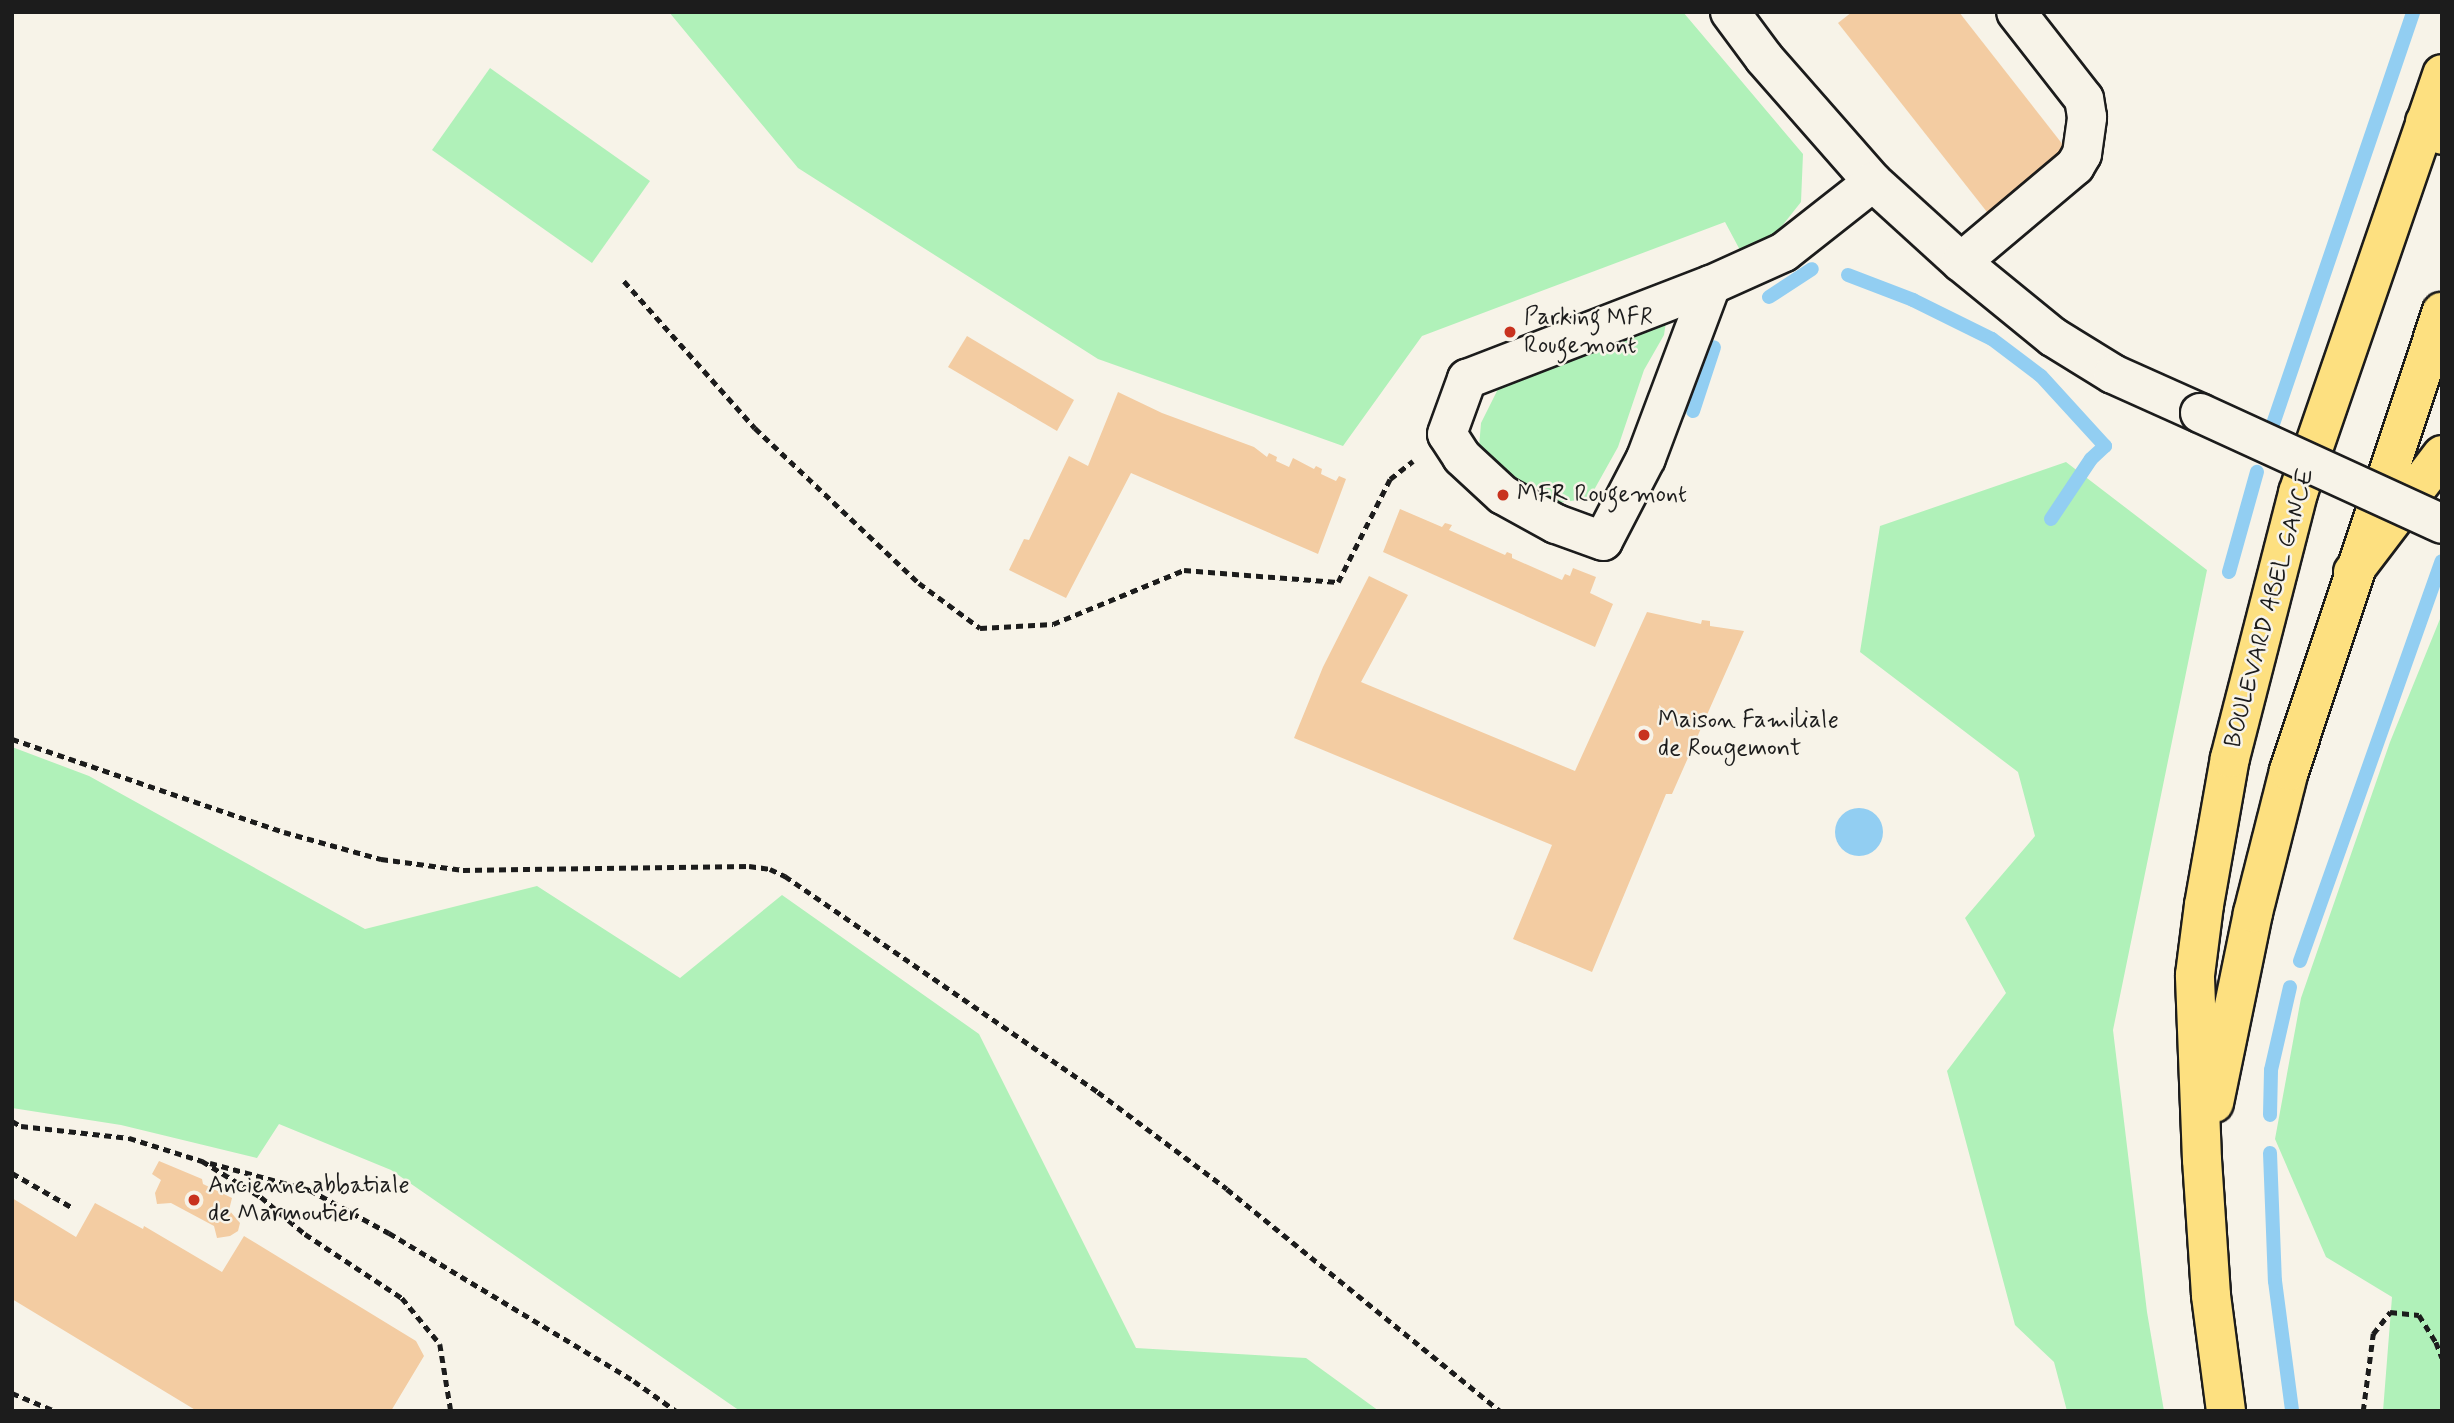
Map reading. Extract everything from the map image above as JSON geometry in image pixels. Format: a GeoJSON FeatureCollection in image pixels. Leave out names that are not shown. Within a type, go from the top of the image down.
{"type":"FeatureCollection","features":[{"type":"Feature","properties":{"kind":"main road","name":"BOULEVARD ABEL GANCE"},"geometry":{"type":"LineString","coordinates":[[2226,1411],[2211,1295],[2202,1160],[2195,975],[2204,905],[2230,758],[2298,493],[2436,126],[2442,75]]}},
{"type":"Feature","properties":{"kind":"main road","name":"BOULEVARD ABEL GANCE"},"geometry":{"type":"LineString","coordinates":[[2202,1160],[2268,849],[2312,695],[2442,312]]}},
{"type":"Feature","properties":{"kind":"main road"},"geometry":{"type":"LineString","coordinates":[[2353,572],[2442,456]]}},
{"type":"Feature","properties":{"kind":"street"},"geometry":{"type":"LineString","coordinates":[[1730,12],[1764,58],[1873,182],[1961,262],[2053,337],[2113,374],[2442,524]]}},
{"type":"Feature","properties":{"kind":"street"},"geometry":{"type":"LineString","coordinates":[[1961,262],[2075,166],[2082,154],[2087,117],[2084,99],[2016,12]]}},
{"type":"Feature","properties":{"kind":"street"},"geometry":{"type":"LineString","coordinates":[[1711,285],[1646,458],[1603,541],[1556,524],[1503,495],[1462,457],[1447,434],[1467,379],[1711,285],[1784,252],[1873,182]]}},
{"type":"Feature","properties":{"kind":"path"},"geometry":{"type":"LineString","coordinates":[[624,281],[755,428],[919,583],[980,628],[1053,624],[1184,570],[1338,582],[1390,478],[1447,434]]}},
{"type":"Feature","properties":{"kind":"path"},"geometry":{"type":"LineString","coordinates":[[12,739],[284,832],[381,859],[463,870],[749,866],[770,869],[785,876],[1109,1100],[1227,1189],[1500,1411]]}},
{"type":"Feature","properties":{"kind":"path"},"geometry":{"type":"LineString","coordinates":[[12,1121],[20,1126],[129,1138],[310,1190],[389,1233],[634,1381],[676,1411]]}},
{"type":"Feature","properties":{"kind":"path"},"geometry":{"type":"LineString","coordinates":[[202,1161],[261,1197],[305,1234],[402,1298],[440,1344],[451,1411]]}},
{"type":"Feature","properties":{"kind":"path"},"geometry":{"type":"LineString","coordinates":[[12,1172],[73,1208]]}},
{"type":"Feature","properties":{"kind":"path"},"geometry":{"type":"LineString","coordinates":[[2363,1411],[2373,1334],[2390,1312],[2419,1315],[2437,1342],[2442,1358]]}},
{"type":"Feature","properties":{"kind":"path"},"geometry":{"type":"LineString","coordinates":[[12,1393],[55,1411]]}},
{"type":"Feature","properties":{"kind":"green space"},"geometry":{"type":"Polygon","coordinates":[[[669,12],[1683,12],[1803,154],[1801,202],[1778,231],[1741,252],[1725,222],[1422,336],[1343,446],[1098,359],[798,168],[669,12]]]}},
{"type":"Feature","properties":{"kind":"green space"},"geometry":{"type":"Polygon","coordinates":[[[490,68],[650,181],[592,263],[432,150],[490,68]]]}},
{"type":"Feature","properties":{"kind":"green space"},"geometry":{"type":"Polygon","coordinates":[[[1658,317],[1666,322],[1664,335],[1644,370],[1618,447],[1594,490],[1584,499],[1558,503],[1541,499],[1495,466],[1479,447],[1481,423],[1498,389],[1658,317]]]}},
{"type":"Feature","properties":{"kind":"green space"},"geometry":{"type":"Polygon","coordinates":[[[2066,462],[2207,570],[2113,1030],[2147,1312],[2164,1411],[2067,1411],[2054,1362],[2015,1325],[1947,1071],[2006,993],[1965,918],[2035,836],[2018,772],[1860,652],[1880,526],[2066,462]]]}},
{"type":"Feature","properties":{"kind":"green space"},"geometry":{"type":"Polygon","coordinates":[[[2442,614],[2442,1411],[2383,1411],[2392,1297],[2326,1257],[2275,1139],[2301,998],[2390,742],[2442,614]]]}},
{"type":"Feature","properties":{"kind":"green space"},"geometry":{"type":"Polygon","coordinates":[[[12,747],[89,776],[365,929],[537,886],[680,978],[782,895],[979,1034],[1136,1348],[1306,1358],[1379,1411],[740,1411],[391,1170],[279,1124],[257,1158],[121,1125],[12,1108],[12,747]]]}},
{"type":"Feature","properties":{"kind":"water"},"geometry":{"type":"Polygon","coordinates":[[[1859,808],[1876,815],[1883,832],[1876,849],[1859,856],[1842,849],[1835,832],[1842,815],[1859,808]]]}},
{"type":"Feature","properties":{"kind":"building"},"geometry":{"type":"Polygon","coordinates":[[[1852,12],[1959,12],[2067,150],[1987,212],[1838,23],[1852,12]]]}},
{"type":"Feature","properties":{"kind":"building"},"geometry":{"type":"Polygon","coordinates":[[[967,336],[1074,400],[1057,431],[948,367],[967,336]]]}},
{"type":"Feature","properties":{"kind":"building"},"geometry":{"type":"Polygon","coordinates":[[[1118,392],[1162,413],[1254,447],[1267,457],[1269,453],[1277,457],[1276,461],[1289,467],[1293,458],[1314,469],[1316,466],[1322,469],[1321,474],[1336,481],[1339,476],[1346,479],[1318,554],[1131,473],[1066,598],[1009,570],[1024,539],[1029,540],[1069,456],[1088,466],[1118,392]]]}},
{"type":"Feature","properties":{"kind":"building"},"geometry":{"type":"Polygon","coordinates":[[[1400,509],[1442,527],[1445,523],[1452,525],[1449,530],[1505,555],[1507,552],[1512,554],[1512,558],[1562,580],[1565,574],[1570,576],[1573,568],[1596,577],[1590,593],[1613,604],[1595,647],[1383,552],[1400,509]]]}},
{"type":"Feature","properties":{"kind":"building"},"geometry":{"type":"Polygon","coordinates":[[[1369,576],[1408,595],[1361,682],[1575,771],[1647,612],[1701,624],[1702,620],[1710,621],[1710,626],[1744,631],[1672,794],[1666,794],[1592,972],[1513,939],[1552,845],[1294,738],[1323,667],[1369,576]]]}},
{"type":"Feature","properties":{"kind":"building","name":"Ancienne abbatiale de Marmoutier"},"geometry":{"type":"Polygon","coordinates":[[[159,1161],[202,1179],[203,1184],[232,1198],[229,1210],[240,1223],[238,1231],[230,1236],[217,1238],[214,1226],[171,1203],[157,1204],[155,1193],[161,1180],[152,1174],[159,1161]]]}},
{"type":"Feature","properties":{"kind":"building"},"geometry":{"type":"Polygon","coordinates":[[[12,1198],[76,1237],[95,1203],[143,1229],[144,1226],[222,1272],[244,1236],[416,1341],[424,1356],[391,1411],[197,1411],[12,1299],[12,1198]]]}},
{"type":"Feature","properties":{"kind":"waterway"},"geometry":{"type":"LineString","coordinates":[[2273,424],[2413,12]]}},
{"type":"Feature","properties":{"kind":"waterway"},"geometry":{"type":"LineString","coordinates":[[1769,297],[1812,269]]}},
{"type":"Feature","properties":{"kind":"waterway"},"geometry":{"type":"LineString","coordinates":[[1848,275],[1913,300],[1992,339],[2041,376],[2105,446],[2091,459],[2051,519]]}},
{"type":"Feature","properties":{"kind":"waterway"},"geometry":{"type":"LineString","coordinates":[[1693,411],[1714,347]]}},
{"type":"Feature","properties":{"kind":"waterway"},"geometry":{"type":"LineString","coordinates":[[2229,572],[2257,472]]}},
{"type":"Feature","properties":{"kind":"waterway"},"geometry":{"type":"LineString","coordinates":[[2300,961],[2442,561]]}},
{"type":"Feature","properties":{"kind":"waterway"},"geometry":{"type":"LineString","coordinates":[[2270,1115],[2271,1070],[2290,987]]}},
{"type":"Feature","properties":{"kind":"waterway"},"geometry":{"type":"LineString","coordinates":[[2270,1153],[2275,1281],[2292,1411]]}},
{"type":"Feature","properties":{"kind":"place","name":"Parking MFR Rougemont"},"geometry":{"type":"Point","coordinates":[1510,332]}},
{"type":"Feature","properties":{"kind":"place","name":"MFR Rougemont"},"geometry":{"type":"Point","coordinates":[1503,495]}},
{"type":"Feature","properties":{"kind":"place","name":"Maison Familiale de Rougemont"},"geometry":{"type":"Point","coordinates":[1644,735]}},
{"type":"Feature","properties":{"kind":"place","name":"Ancienne abbatiale de Marmoutier"},"geometry":{"type":"Point","coordinates":[194,1200]}}]}
